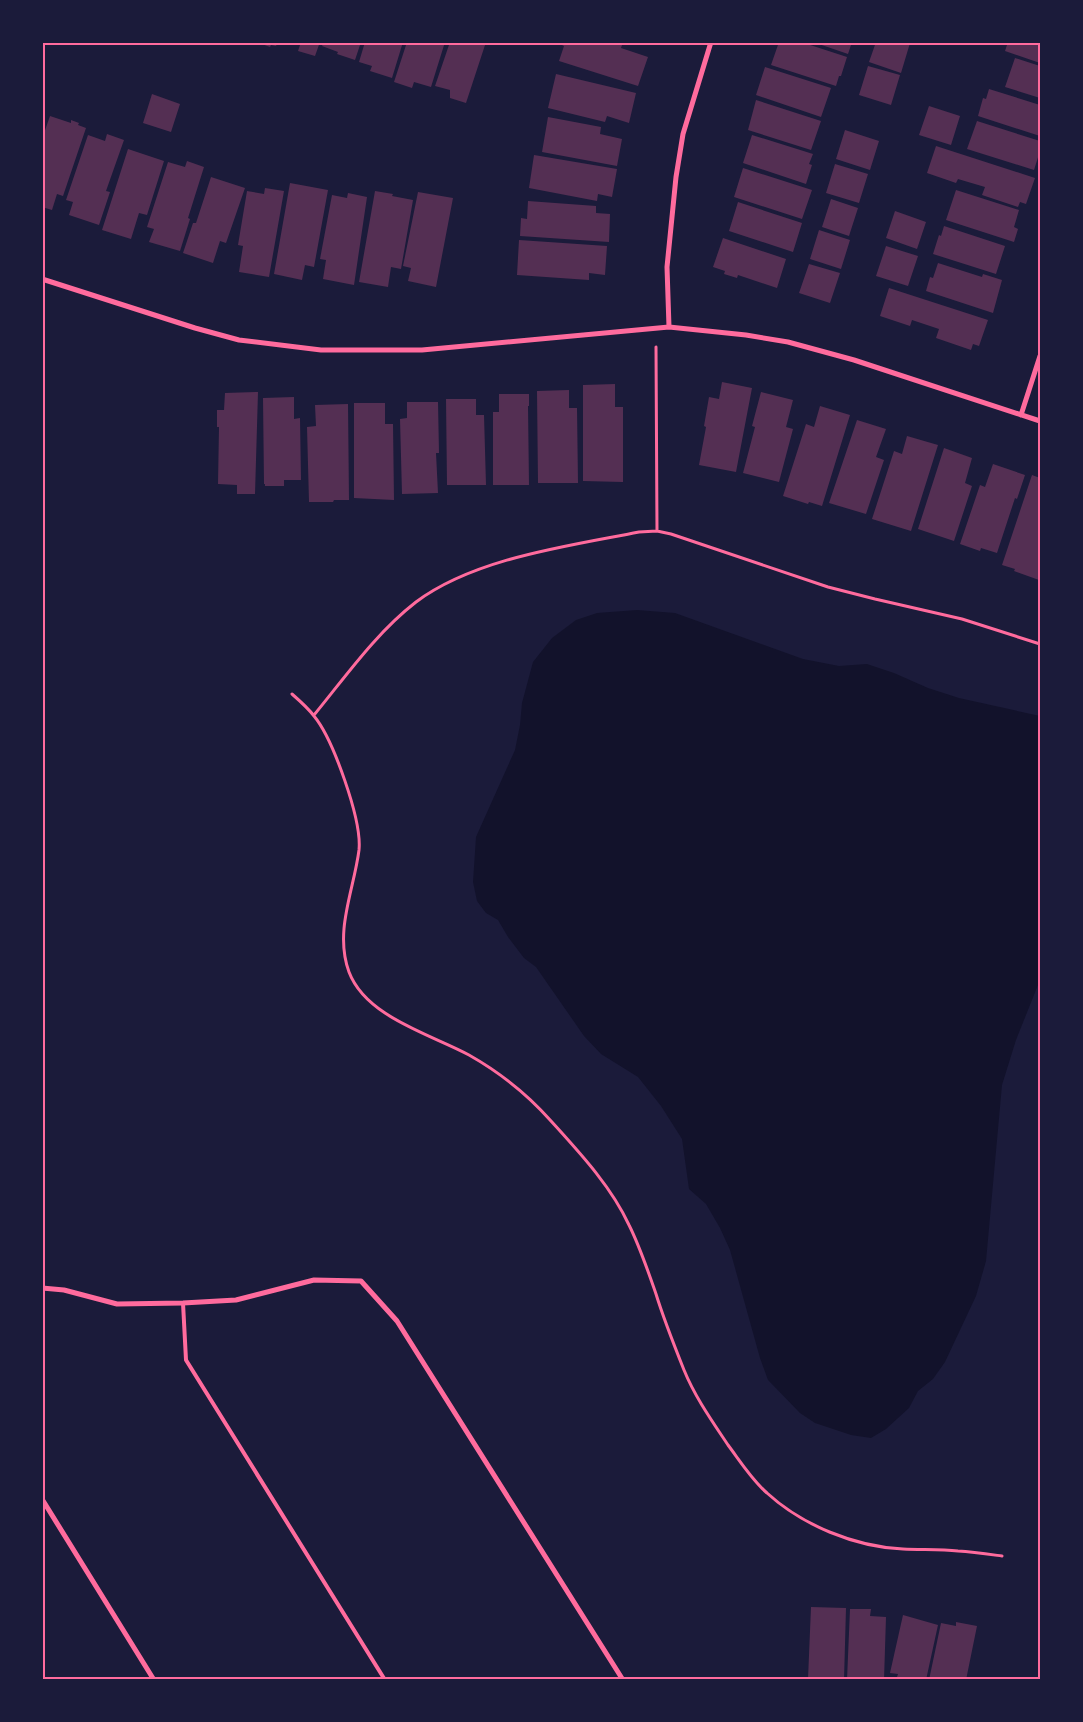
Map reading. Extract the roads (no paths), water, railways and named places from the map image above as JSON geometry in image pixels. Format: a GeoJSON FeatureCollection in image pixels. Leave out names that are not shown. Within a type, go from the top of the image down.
{"type":"FeatureCollection","features":[{"type":"Feature","properties":{"kind":"street"},"geometry":{"type":"LineString","coordinates":[[669,327],[667,267],[676,177],[683,134],[711,42]]}},
{"type":"Feature","properties":{"kind":"street"},"geometry":{"type":"LineString","coordinates":[[42,279],[195,328],[239,340],[321,350],[422,350],[669,327],[746,335],[818,350],[1040,421]]}},
{"type":"Feature","properties":{"kind":"street"},"geometry":{"type":"LineString","coordinates":[[1021,415],[1040,356]]}},
{"type":"Feature","properties":{"kind":"street"},"geometry":{"type":"LineString","coordinates":[[42,1288],[64,1290],[117,1304],[183,1303],[236,1300],[314,1280],[361,1281],[397,1321],[623,1680]]}},
{"type":"Feature","properties":{"kind":"street"},"geometry":{"type":"LineString","coordinates":[[42,1499],[154,1680]]}},
{"type":"Feature","properties":{"kind":"lane"},"geometry":{"type":"LineString","coordinates":[[183,1303],[186,1360],[385,1680]]}}]}
